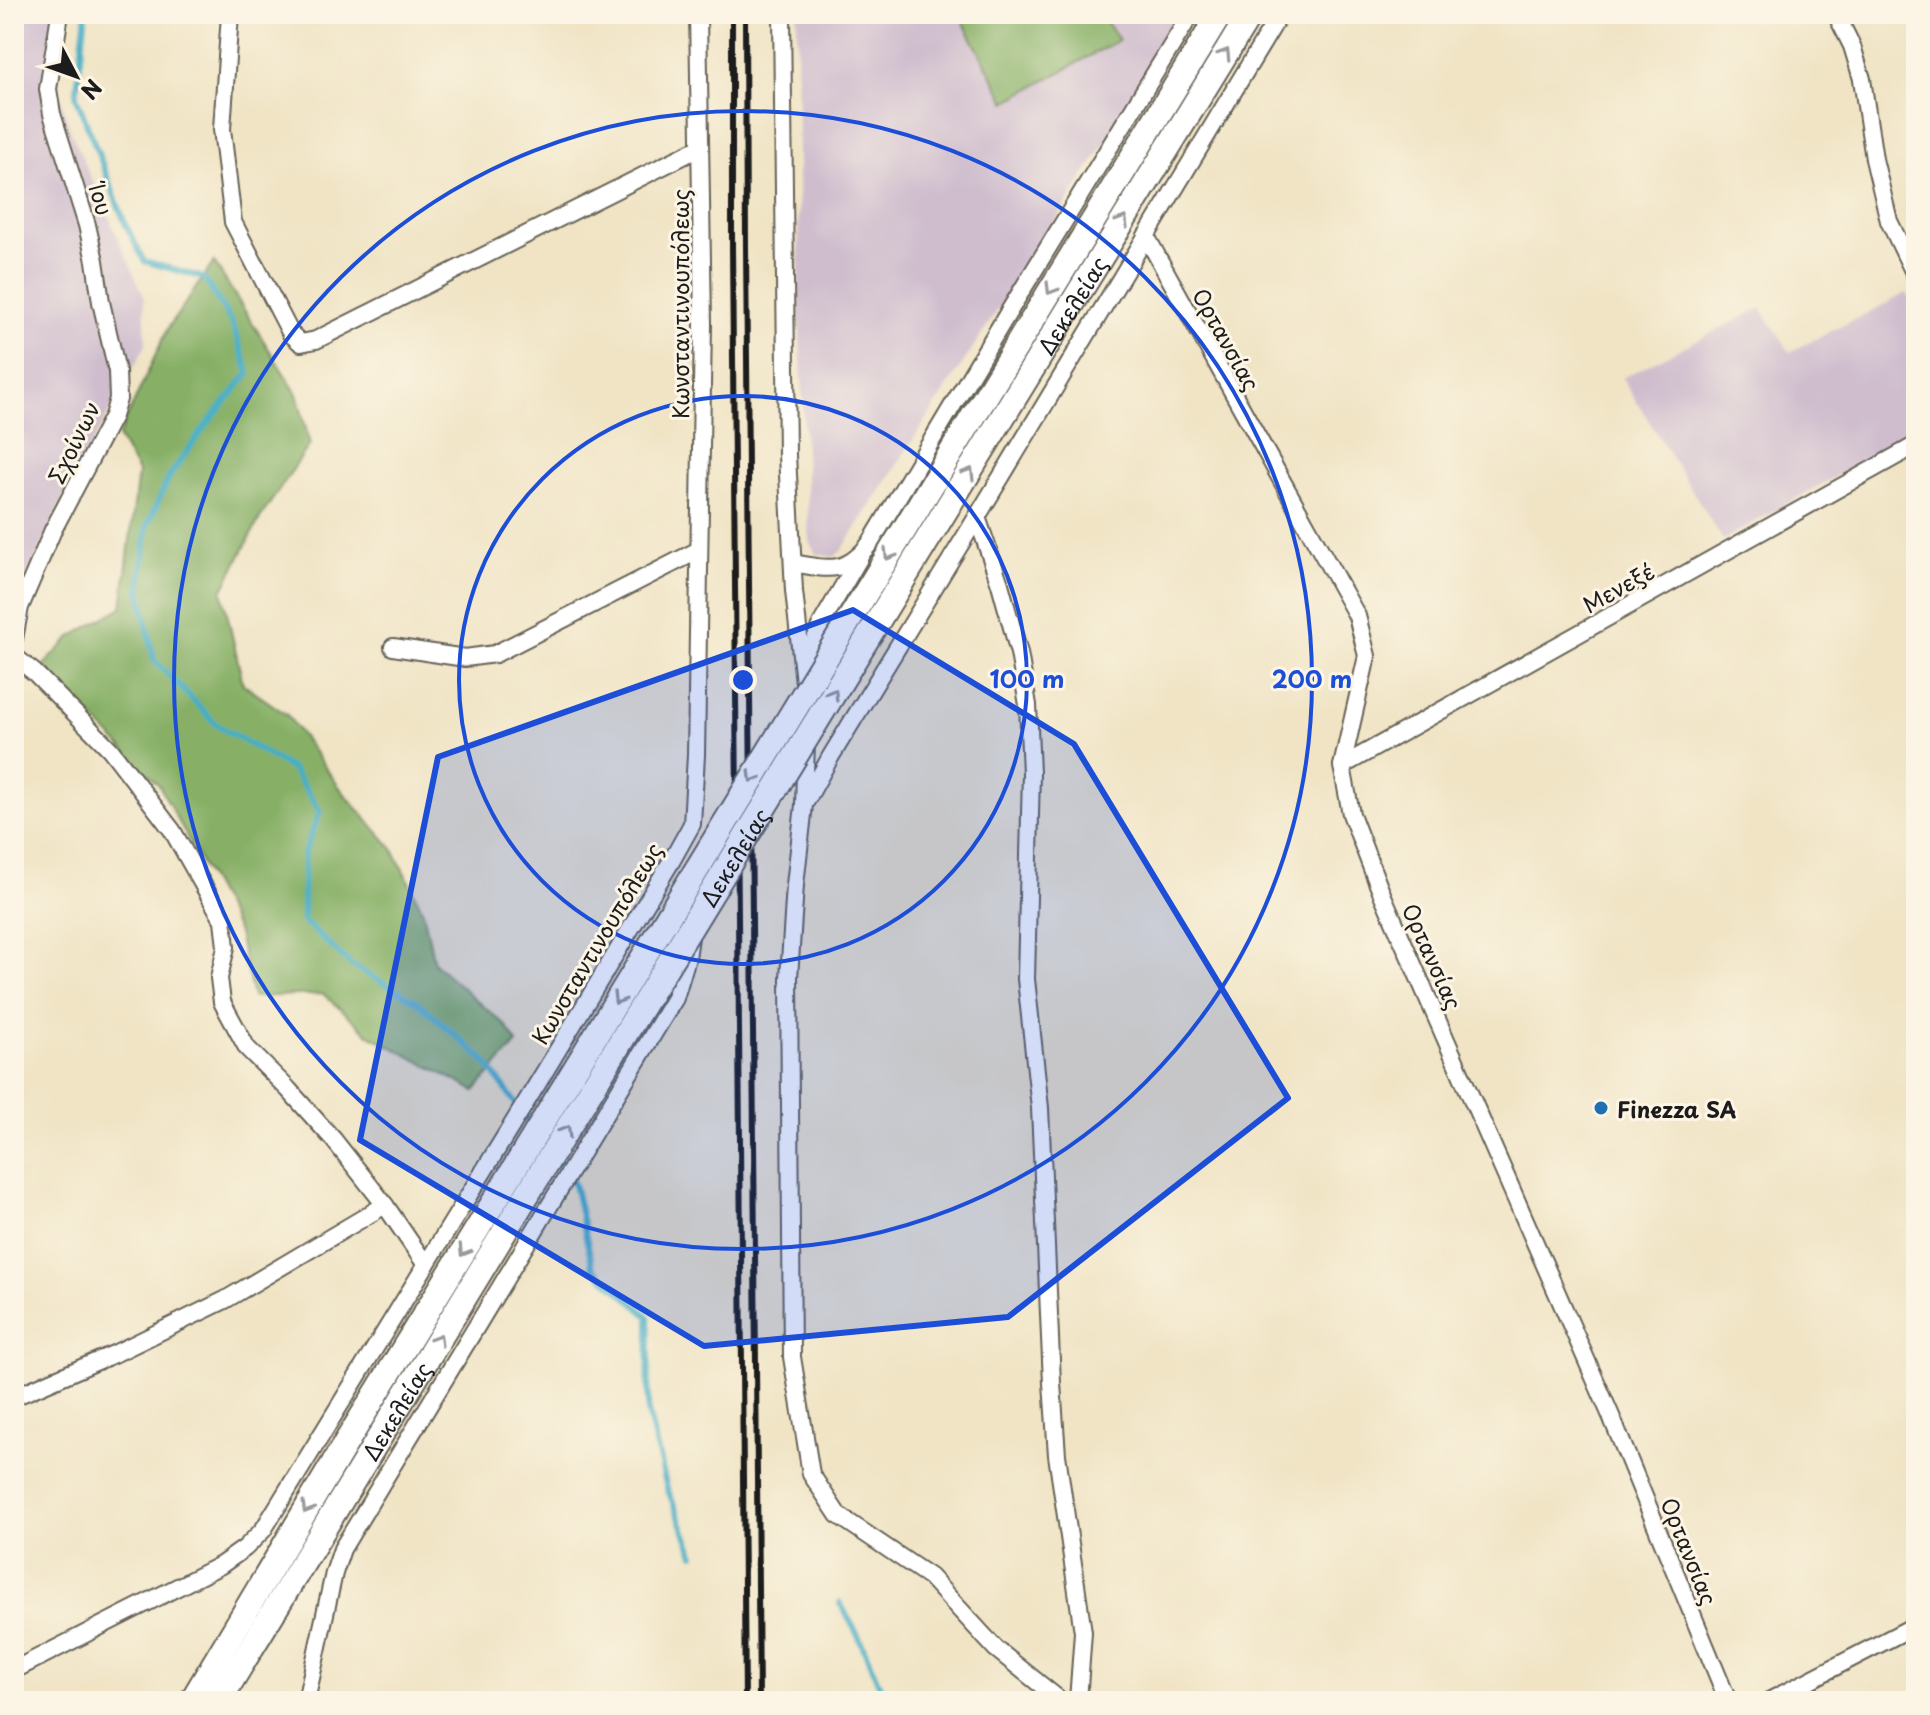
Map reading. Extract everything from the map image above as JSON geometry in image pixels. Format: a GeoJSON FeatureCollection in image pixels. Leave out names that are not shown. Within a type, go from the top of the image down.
{"type":"FeatureCollection","features":[{"type":"Feature","properties":{"kind":"main road","name":"Δεκελείας"},"geometry":{"type":"LineString","coordinates":[[219,1701],[515,1191],[973,417],[1220,14]]}},
{"type":"Feature","properties":{"kind":"main road","name":"Δεκελείας"},"geometry":{"type":"LineString","coordinates":[[192,1701],[347,1441],[515,1191],[994,431],[1250,14]]}},
{"type":"Feature","properties":{"kind":"main road"},"geometry":{"type":"LineString","coordinates":[[238,1669],[239,1701]]}},
{"type":"Feature","properties":{"kind":"street","name":"Ίου"},"geometry":{"type":"LineString","coordinates":[[60,14],[48,89],[52,114],[93,249],[117,371],[118,399]]}},
{"type":"Feature","properties":{"kind":"street"},"geometry":{"type":"LineString","coordinates":[[230,14],[222,129],[233,222],[291,334],[301,343],[316,340],[699,148]]}},
{"type":"Feature","properties":{"kind":"street","name":"Κωνσταντινουπόλεως"},"geometry":{"type":"LineString","coordinates":[[14,1670],[221,1565],[263,1530],[504,1139],[692,824],[696,755],[703,324],[698,14]]}},
{"type":"Feature","properties":{"kind":"street"},"geometry":{"type":"LineString","coordinates":[[782,14],[787,455],[794,591],[808,712],[804,805],[789,978],[792,1357],[811,1474],[838,1515],[930,1577],[996,1649],[1061,1701]]}},
{"type":"Feature","properties":{"kind":"street"},"geometry":{"type":"LineString","coordinates":[[803,671],[821,624],[860,557],[1191,14]]}},
{"type":"Feature","properties":{"kind":"street"},"geometry":{"type":"LineString","coordinates":[[804,805],[1280,14]]}},
{"type":"Feature","properties":{"kind":"street"},"geometry":{"type":"LineString","coordinates":[[1836,14],[1852,46],[1862,79],[1874,159],[1889,221],[1916,277]]}},
{"type":"Feature","properties":{"kind":"street","name":"Ορτανσίας"},"geometry":{"type":"LineString","coordinates":[[1146,236],[1357,616],[1367,656],[1342,766],[1351,814],[1379,887],[1611,1416],[1728,1701]]}},
{"type":"Feature","properties":{"kind":"street","name":"Σχοίνων"},"geometry":{"type":"LineString","coordinates":[[14,639],[20,607],[53,530],[113,416],[118,399]]}},
{"type":"Feature","properties":{"kind":"street","name":"Μενεξέ"},"geometry":{"type":"LineString","coordinates":[[1342,766],[1916,445]]}},
{"type":"Feature","properties":{"kind":"street"},"geometry":{"type":"LineString","coordinates":[[977,517],[1019,653],[1028,705],[1031,773],[1026,979],[1040,1108],[1057,1455],[1083,1632],[1078,1701]]}},
{"type":"Feature","properties":{"kind":"street"},"geometry":{"type":"LineString","coordinates":[[393,647],[465,658],[495,654],[699,550]]}},
{"type":"Feature","properties":{"kind":"street"},"geometry":{"type":"LineString","coordinates":[[793,563],[840,567],[860,557]]}},
{"type":"Feature","properties":{"kind":"street"},"geometry":{"type":"LineString","coordinates":[[14,656],[35,673],[110,749],[172,830],[223,920],[226,947],[219,978],[222,1002],[247,1048],[333,1139],[385,1205],[426,1265]]}},
{"type":"Feature","properties":{"kind":"street"},"geometry":{"type":"LineString","coordinates":[[306,1701],[342,1549],[675,998],[687,958],[692,916],[692,824]]}},
{"type":"Feature","properties":{"kind":"street"},"geometry":{"type":"LineString","coordinates":[[639,915],[692,916]]}},
{"type":"Feature","properties":{"kind":"street"},"geometry":{"type":"LineString","coordinates":[[14,1397],[116,1353],[225,1300],[385,1205]]}},
{"type":"Feature","properties":{"kind":"street"},"geometry":{"type":"LineString","coordinates":[[1769,1701],[1916,1625]]}},
{"type":"Feature","properties":{"kind":"highlighted area"},"geometry":{"type":"Polygon","coordinates":[[[853,610],[1074,744],[1288,1098],[1008,1317],[704,1346],[360,1140],[438,757],[853,610]]]}},
{"type":"Feature","properties":{"kind":"shaded area"},"geometry":{"type":"Polygon","coordinates":[[[14,14],[68,14],[57,84],[70,130],[144,296],[146,345],[67,489],[14,606],[14,14]]]}},
{"type":"Feature","properties":{"kind":"shaded area"},"geometry":{"type":"Polygon","coordinates":[[[797,14],[1189,14],[842,550],[834,557],[817,554],[809,541],[799,316],[797,14]]]}},
{"type":"Feature","properties":{"kind":"shaded area"},"geometry":{"type":"Polygon","coordinates":[[[1907,293],[1916,308],[1916,431],[1723,540],[1622,378],[1761,308],[1790,352],[1907,293]]]}},
{"type":"Feature","properties":{"kind":"green space"},"geometry":{"type":"Polygon","coordinates":[[[959,14],[1101,14],[1119,40],[1006,102],[959,14]]]}},
{"type":"Feature","properties":{"kind":"green space"},"geometry":{"type":"Polygon","coordinates":[[[214,262],[297,394],[310,444],[260,518],[222,591],[243,684],[287,715],[343,792],[393,849],[423,911],[434,963],[505,1025],[517,1043],[475,1091],[371,1036],[323,994],[253,997],[237,930],[159,785],[40,669],[71,637],[122,607],[138,472],[118,437],[168,328],[214,262]]]}},
{"type":"Feature","properties":{"kind":"waterway"},"geometry":{"type":"LineString","coordinates":[[86,14],[76,96],[125,223],[144,261],[204,278],[232,323],[249,373],[170,475],[147,526],[140,591],[154,660],[217,725],[292,769],[320,811],[304,854],[303,920],[351,965],[416,1001],[484,1060],[533,1127]]}},
{"type":"Feature","properties":{"kind":"waterway"},"geometry":{"type":"LineString","coordinates":[[556,1159],[574,1184],[593,1268],[649,1317],[648,1412],[667,1488],[694,1554]]}},
{"type":"Feature","properties":{"kind":"waterway"},"geometry":{"type":"LineString","coordinates":[[840,1603],[859,1637],[886,1701]]}},
{"type":"Feature","properties":{"kind":"railway"},"geometry":{"type":"LineString","coordinates":[[732,14],[745,1701]]}},
{"type":"Feature","properties":{"kind":"railway"},"geometry":{"type":"LineString","coordinates":[[745,14],[759,1701]]}},
{"type":"Feature","properties":{"kind":"place","name":"Finezza SA"},"geometry":{"type":"Point","coordinates":[1601,1108]}}]}
